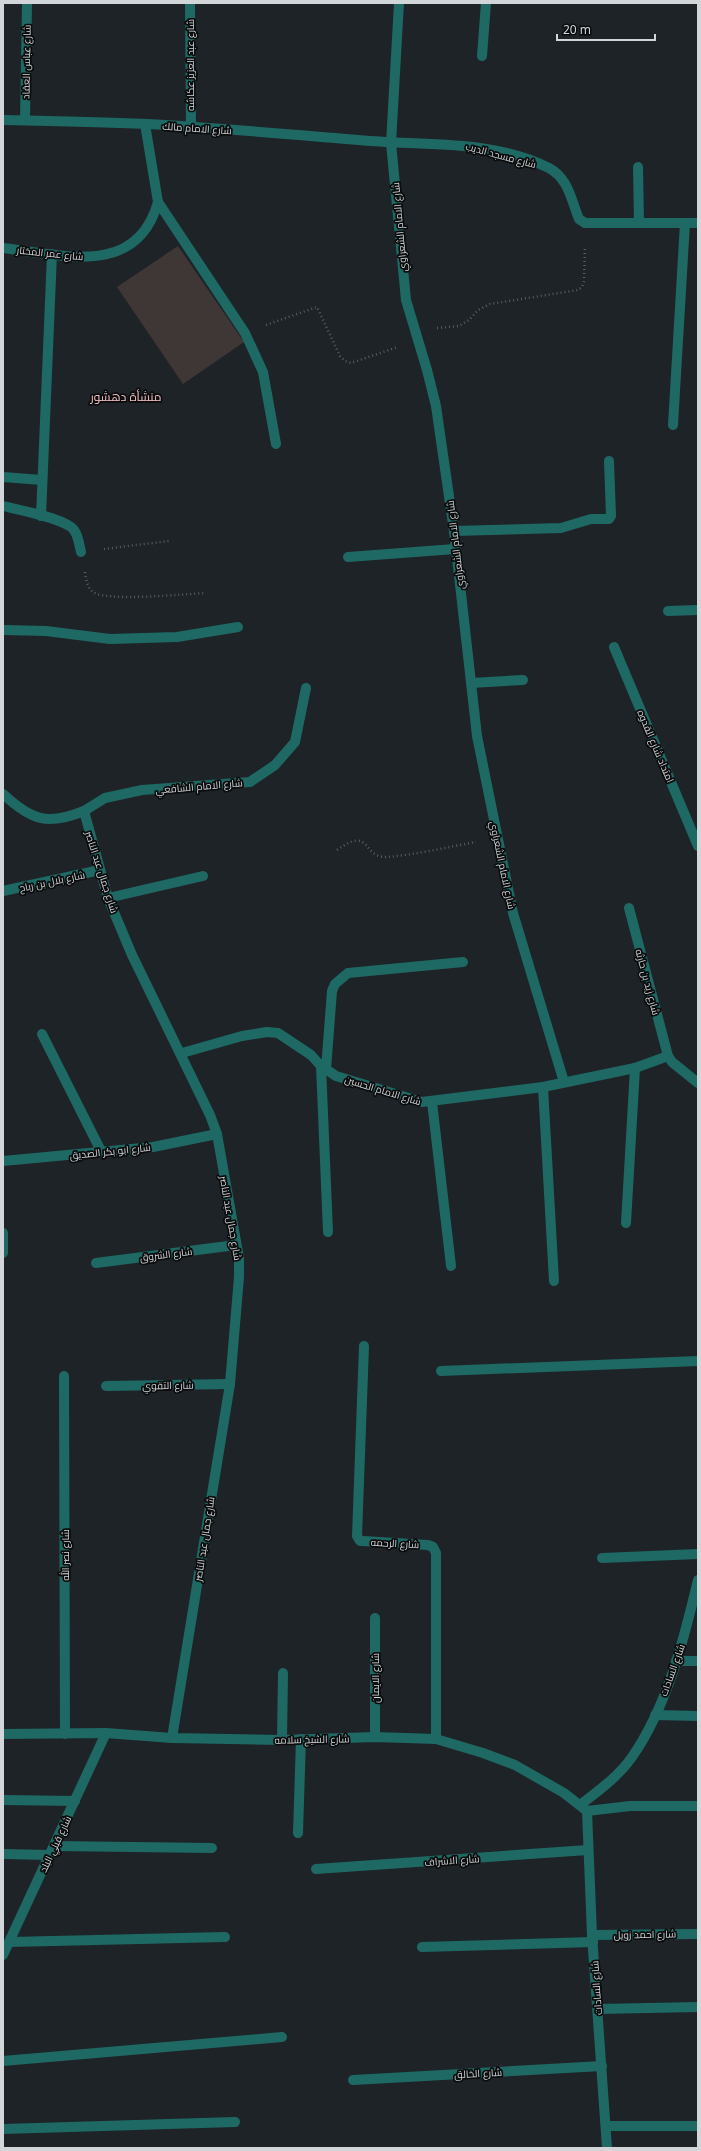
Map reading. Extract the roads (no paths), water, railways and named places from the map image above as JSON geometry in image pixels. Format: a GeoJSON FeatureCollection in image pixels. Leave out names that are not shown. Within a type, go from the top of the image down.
{"type":"FeatureCollection","features":[{"type":"Feature","properties":{"kind":"street","name":"شارع عباس العقاد"},"geometry":{"type":"LineString","coordinates":[[25,120],[27,3]]}},
{"type":"Feature","properties":{"kind":"street","name":"شارع عبد العزيز عكاشه"},"geometry":{"type":"LineString","coordinates":[[190,3],[191,127]]}},
{"type":"Feature","properties":{"kind":"street","name":"شارع الامام الشعراوي"},"geometry":{"type":"LineString","coordinates":[[399,3],[391,143],[406,300],[436,406],[454,531],[477,736],[513,913],[564,1082]]}},
{"type":"Feature","properties":{"kind":"street"},"geometry":{"type":"LineString","coordinates":[[482,56],[486,3]]}},
{"type":"Feature","properties":{"kind":"street","name":"شارع الامام مالك"},"geometry":{"type":"LineString","coordinates":[[3,120],[146,124],[391,143]]}},
{"type":"Feature","properties":{"kind":"street","name":"شارع عمر المختار"},"geometry":{"type":"LineString","coordinates":[[3,248],[81,258],[104,256],[126,248],[144,234],[155,214],[158,202],[146,124]]}},
{"type":"Feature","properties":{"kind":"street","name":"شارع مسجد الديب"},"geometry":{"type":"LineString","coordinates":[[391,143],[473,145],[536,163],[550,169],[562,178],[570,192],[579,219],[585,223],[639,223]]}},
{"type":"Feature","properties":{"kind":"street"},"geometry":{"type":"LineString","coordinates":[[638,167],[639,223],[698,223]]}},
{"type":"Feature","properties":{"kind":"street"},"geometry":{"type":"LineString","coordinates":[[158,202],[245,333],[263,372],[276,444]]}},
{"type":"Feature","properties":{"kind":"street"},"geometry":{"type":"LineString","coordinates":[[673,425],[685,223]]}},
{"type":"Feature","properties":{"kind":"street"},"geometry":{"type":"LineString","coordinates":[[40,516],[52,254]]}},
{"type":"Feature","properties":{"kind":"street"},"geometry":{"type":"LineString","coordinates":[[454,531],[561,528],[591,519],[609,519],[611,516],[609,461]]}},
{"type":"Feature","properties":{"kind":"street"},"geometry":{"type":"LineString","coordinates":[[3,477],[42,480]]}},
{"type":"Feature","properties":{"kind":"street"},"geometry":{"type":"LineString","coordinates":[[3,506],[40,516],[72,527],[76,534],[81,552]]}},
{"type":"Feature","properties":{"kind":"street"},"geometry":{"type":"LineString","coordinates":[[348,557],[456,549]]}},
{"type":"Feature","properties":{"kind":"street"},"geometry":{"type":"LineString","coordinates":[[668,611],[698,610]]}},
{"type":"Feature","properties":{"kind":"street"},"geometry":{"type":"LineString","coordinates":[[3,630],[46,632],[110,639],[177,638],[238,627]]}},
{"type":"Feature","properties":{"kind":"street","name":"امتداد شارع القدوه"},"geometry":{"type":"LineString","coordinates":[[614,647],[698,846]]}},
{"type":"Feature","properties":{"kind":"street"},"geometry":{"type":"LineString","coordinates":[[471,683],[523,680]]}},
{"type":"Feature","properties":{"kind":"street","name":"شارع الامام الشافعي"},"geometry":{"type":"LineString","coordinates":[[84,811],[105,798],[142,790],[250,782],[275,765],[294,742],[306,688]]}},
{"type":"Feature","properties":{"kind":"street"},"geometry":{"type":"LineString","coordinates":[[3,794],[15,806],[30,816],[42,819],[73,815],[84,811]]}},
{"type":"Feature","properties":{"kind":"street","name":"شارع جمال عبد الناصر"},"geometry":{"type":"LineString","coordinates":[[84,811],[108,898],[132,955],[182,1053],[217,1134],[240,1276],[230,1384],[172,1738]]}},
{"type":"Feature","properties":{"kind":"street","name":"شارع بلال بن رباح"},"geometry":{"type":"LineString","coordinates":[[3,891],[100,870]]}},
{"type":"Feature","properties":{"kind":"street"},"geometry":{"type":"LineString","coordinates":[[108,898],[203,876]]}},
{"type":"Feature","properties":{"kind":"street","name":"شارع زيد بن حارثه"},"geometry":{"type":"LineString","coordinates":[[629,908],[668,1056]]}},
{"type":"Feature","properties":{"kind":"street"},"geometry":{"type":"LineString","coordinates":[[328,1232],[324,1068],[330,1000],[335,984],[341,977],[348,973],[463,962]]}},
{"type":"Feature","properties":{"kind":"street","name":"شارع الامام الحسين"},"geometry":{"type":"LineString","coordinates":[[182,1053],[242,1036],[272,1032],[278,1033],[311,1055],[324,1068],[336,1076],[422,1102],[432,1102],[543,1086],[635,1068],[668,1056]]}},
{"type":"Feature","properties":{"kind":"street"},"geometry":{"type":"LineString","coordinates":[[42,1034],[102,1153]]}},
{"type":"Feature","properties":{"kind":"street"},"geometry":{"type":"LineString","coordinates":[[668,1056],[672,1062],[698,1083]]}},
{"type":"Feature","properties":{"kind":"street"},"geometry":{"type":"LineString","coordinates":[[626,1223],[635,1068]]}},
{"type":"Feature","properties":{"kind":"street"},"geometry":{"type":"LineString","coordinates":[[543,1086],[554,1281]]}},
{"type":"Feature","properties":{"kind":"street"},"geometry":{"type":"LineString","coordinates":[[432,1102],[451,1266]]}},
{"type":"Feature","properties":{"kind":"street","name":"شارع ابو بكر الصديق"},"geometry":{"type":"LineString","coordinates":[[3,1161],[102,1153],[153,1147],[217,1134]]}},
{"type":"Feature","properties":{"kind":"street"},"geometry":{"type":"LineString","coordinates":[[3,1233],[3,1253]]}},
{"type":"Feature","properties":{"kind":"street","name":"شارع الشروق"},"geometry":{"type":"LineString","coordinates":[[96,1264],[236,1246]]}},
{"type":"Feature","properties":{"kind":"street","name":"شارع الرحمه"},"geometry":{"type":"LineString","coordinates":[[364,1346],[357,1536],[363,1541],[428,1545],[433,1547],[436,1553],[436,1739]]}},
{"type":"Feature","properties":{"kind":"street"},"geometry":{"type":"LineString","coordinates":[[441,1371],[698,1361]]}},
{"type":"Feature","properties":{"kind":"street","name":"شارع نصر الله"},"geometry":{"type":"LineString","coordinates":[[64,1376],[65,1734]]}},
{"type":"Feature","properties":{"kind":"street","name":"شارع التقوي"},"geometry":{"type":"LineString","coordinates":[[106,1386],[230,1384]]}},
{"type":"Feature","properties":{"kind":"street"},"geometry":{"type":"LineString","coordinates":[[602,1558],[698,1554]]}},
{"type":"Feature","properties":{"kind":"street","name":"شارع السادات"},"geometry":{"type":"LineString","coordinates":[[607,2148],[592,1939],[588,1827],[583,1808],[632,1758],[655,1715],[676,1661],[688,1624],[698,1580]]}},
{"type":"Feature","properties":{"kind":"street","name":"شارع الايمان"},"geometry":{"type":"LineString","coordinates":[[375,1618],[375,1737]]}},
{"type":"Feature","properties":{"kind":"street"},"geometry":{"type":"LineString","coordinates":[[676,1661],[698,1661]]}},
{"type":"Feature","properties":{"kind":"street"},"geometry":{"type":"LineString","coordinates":[[282,1740],[283,1673]]}},
{"type":"Feature","properties":{"kind":"street"},"geometry":{"type":"LineString","coordinates":[[655,1715],[698,1716]]}},
{"type":"Feature","properties":{"kind":"street","name":"شارع الشيخ سلامه"},"geometry":{"type":"LineString","coordinates":[[3,1734],[106,1733],[172,1738],[282,1740],[375,1737],[436,1739],[484,1753],[515,1765],[546,1782],[583,1808]]}},
{"type":"Feature","properties":{"kind":"street","name":"شارع قبلي البلد"},"geometry":{"type":"LineString","coordinates":[[3,1955],[106,1733]]}},
{"type":"Feature","properties":{"kind":"street"},"geometry":{"type":"LineString","coordinates":[[298,1833],[301,1739]]}},
{"type":"Feature","properties":{"kind":"street"},"geometry":{"type":"LineString","coordinates":[[3,1800],[75,1801]]}},
{"type":"Feature","properties":{"kind":"street"},"geometry":{"type":"LineString","coordinates":[[583,1808],[698,1806]]}},
{"type":"Feature","properties":{"kind":"street"},"geometry":{"type":"LineString","coordinates":[[3,1854],[52,1850],[212,1848]]}},
{"type":"Feature","properties":{"kind":"street","name":"شارع الاشراف"},"geometry":{"type":"LineString","coordinates":[[316,1869],[588,1850]]}},
{"type":"Feature","properties":{"kind":"street","name":"شارع احمد زويل"},"geometry":{"type":"LineString","coordinates":[[422,1947],[698,1934]]}},
{"type":"Feature","properties":{"kind":"street"},"geometry":{"type":"LineString","coordinates":[[10,1942],[225,1937]]}},
{"type":"Feature","properties":{"kind":"street"},"geometry":{"type":"LineString","coordinates":[[598,2009],[698,2007]]}},
{"type":"Feature","properties":{"kind":"street"},"geometry":{"type":"LineString","coordinates":[[3,2060],[282,2037]]}},
{"type":"Feature","properties":{"kind":"street","name":"شارع الخالق"},"geometry":{"type":"LineString","coordinates":[[353,2080],[602,2066]]}},
{"type":"Feature","properties":{"kind":"street"},"geometry":{"type":"LineString","coordinates":[[3,2129],[235,2122]]}},
{"type":"Feature","properties":{"kind":"street"},"geometry":{"type":"LineString","coordinates":[[606,2126],[698,2126]]}},
{"type":"Feature","properties":{"kind":"district","name":"منشأة دهشور"},"geometry":{"type":"Point","coordinates":[126,397]}}]}
